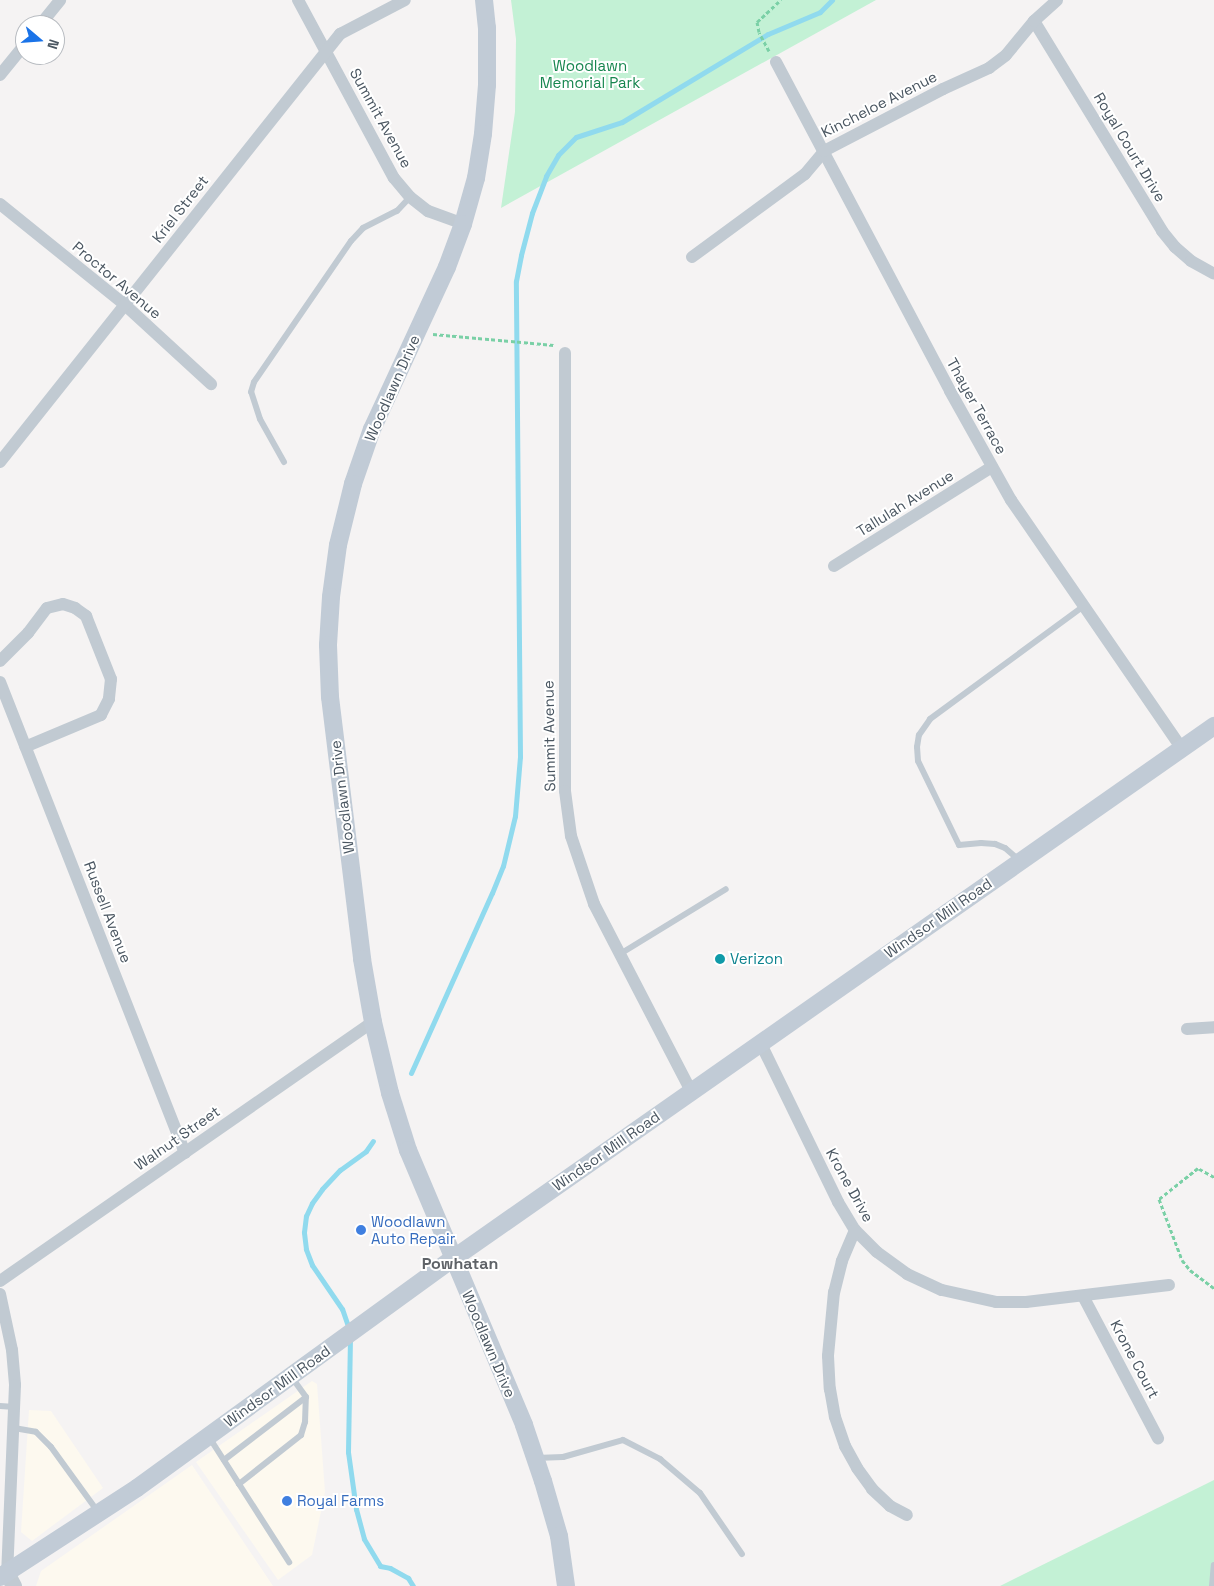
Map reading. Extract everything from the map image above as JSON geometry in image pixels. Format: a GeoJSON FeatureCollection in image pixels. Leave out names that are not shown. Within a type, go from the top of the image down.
{"type":"FeatureCollection","features":[{"type":"Feature","properties":{"kind":"main road","name":"Woodlawn Drive"},"geometry":{"type":"LineString","coordinates":[[484,0],[487,28],[487,85],[483,134],[476,178],[463,224],[447,267],[372,429],[353,484],[338,546],[330,616],[328,645],[330,697],[362,959],[373,1022],[390,1092],[408,1150],[535,1458],[559,1536],[566,1586]]}},
{"type":"Feature","properties":{"kind":"main road","name":"Windsor Mill Road"},"geometry":{"type":"LineString","coordinates":[[5,1577],[209,1436],[454,1258],[760,1042],[1214,726]]}},
{"type":"Feature","properties":{"kind":"street"},"geometry":{"type":"LineString","coordinates":[[48,15],[60,0]]}},
{"type":"Feature","properties":{"kind":"street","name":"Summit Avenue"},"geometry":{"type":"LineString","coordinates":[[298,0],[394,178],[410,197],[428,211],[463,224]]}},
{"type":"Feature","properties":{"kind":"street","name":"Kriel Street"},"geometry":{"type":"LineString","coordinates":[[0,462],[340,34],[405,0]]}},
{"type":"Feature","properties":{"kind":"street","name":"Kincheloe Avenue"},"geometry":{"type":"LineString","coordinates":[[692,257],[805,174],[824,151],[943,89],[989,68],[1006,55],[1034,21],[1057,0]]}},
{"type":"Feature","properties":{"kind":"street","name":"Royal Court Drive"},"geometry":{"type":"LineString","coordinates":[[1034,21],[1162,231],[1175,247],[1191,261],[1214,274]]}},
{"type":"Feature","properties":{"kind":"street"},"geometry":{"type":"LineString","coordinates":[[0,75],[15,56]]}},
{"type":"Feature","properties":{"kind":"street","name":"Thayer Terrace"},"geometry":{"type":"LineString","coordinates":[[772,56],[992,468],[1011,500],[1181,748]]}},
{"type":"Feature","properties":{"kind":"street","name":"Proctor Avenue"},"geometry":{"type":"LineString","coordinates":[[0,204],[125,305],[211,384]]}},
{"type":"Feature","properties":{"kind":"street","name":"Summit Avenue"},"geometry":{"type":"LineString","coordinates":[[564,353],[565,791],[571,836],[594,904],[691,1091]]}},
{"type":"Feature","properties":{"kind":"street","name":"Tallulah Avenue"},"geometry":{"type":"LineString","coordinates":[[834,566],[992,468]]}},
{"type":"Feature","properties":{"kind":"street"},"geometry":{"type":"LineString","coordinates":[[0,661],[28,632],[47,608],[63,604],[75,608],[86,616],[111,679],[109,699],[101,715],[26,747]]}},
{"type":"Feature","properties":{"kind":"street","name":"Russell Avenue"},"geometry":{"type":"LineString","coordinates":[[0,682],[185,1153]]}},
{"type":"Feature","properties":{"kind":"street","name":"Walnut Street"},"geometry":{"type":"LineString","coordinates":[[0,1281],[373,1022]]}},
{"type":"Feature","properties":{"kind":"street"},"geometry":{"type":"LineString","coordinates":[[1187,1029],[1214,1027]]}},
{"type":"Feature","properties":{"kind":"street","name":"Krone Drive"},"geometry":{"type":"LineString","coordinates":[[760,1042],[838,1202],[855,1230],[877,1252],[907,1274],[942,1290],[996,1302],[1083,1296],[1169,1284]]}},
{"type":"Feature","properties":{"kind":"street"},"geometry":{"type":"LineString","coordinates":[[855,1230],[842,1261],[833,1300],[828,1356],[830,1389],[835,1417],[845,1446],[857,1468],[872,1489],[890,1506],[907,1515]]}},
{"type":"Feature","properties":{"kind":"street"},"geometry":{"type":"LineString","coordinates":[[0,1294],[12,1350],[15,1406],[5,1577]]}},
{"type":"Feature","properties":{"kind":"street","name":"Krone Court"},"geometry":{"type":"LineString","coordinates":[[1083,1296],[1158,1438]]}},
{"type":"Feature","properties":{"kind":"lane"},"geometry":{"type":"LineString","coordinates":[[284,462],[260,419],[251,392],[254,382],[351,241],[363,228],[397,211],[410,197]]}},
{"type":"Feature","properties":{"kind":"lane"},"geometry":{"type":"LineString","coordinates":[[1020,860],[1005,848],[995,844],[981,843],[959,846],[923,776],[917,754],[919,735],[930,719],[1084,606]]}},
{"type":"Feature","properties":{"kind":"lane"},"geometry":{"type":"LineString","coordinates":[[620,954],[726,889]]}},
{"type":"Feature","properties":{"kind":"lane"},"geometry":{"type":"LineString","coordinates":[[239,1484],[301,1435],[305,1422],[306,1397],[291,1376]]}},
{"type":"Feature","properties":{"kind":"lane"},"geometry":{"type":"LineString","coordinates":[[224,1460],[306,1397]]}},
{"type":"Feature","properties":{"kind":"lane"},"geometry":{"type":"LineString","coordinates":[[0,1406],[15,1406]]}},
{"type":"Feature","properties":{"kind":"lane"},"geometry":{"type":"LineString","coordinates":[[14,1428],[36,1432],[51,1447],[98,1513]]}},
{"type":"Feature","properties":{"kind":"lane"},"geometry":{"type":"LineString","coordinates":[[209,1436],[289,1562]]}},
{"type":"Feature","properties":{"kind":"lane"},"geometry":{"type":"LineString","coordinates":[[535,1458],[563,1457],[622,1440],[660,1459],[700,1493],[742,1554]]}},
{"type":"Feature","properties":{"kind":"lane"},"geometry":{"type":"LineString","coordinates":[[1212,1586],[1214,1565]]}},
{"type":"Feature","properties":{"kind":"path"},"geometry":{"type":"LineString","coordinates":[[772,56],[759,32],[757,22],[781,0]]}},
{"type":"Feature","properties":{"kind":"path"},"geometry":{"type":"LineString","coordinates":[[417,332],[552,344],[564,353]]}},
{"type":"Feature","properties":{"kind":"path"},"geometry":{"type":"LineString","coordinates":[[1214,1177],[1198,1168],[1158,1199],[1182,1260],[1196,1275],[1214,1288]]}},
{"type":"Feature","properties":{"kind":"shaded area"},"geometry":{"type":"Polygon","coordinates":[[[312,1381],[317,1384],[325,1492],[312,1555],[278,1580],[196,1462],[312,1381]]]}},
{"type":"Feature","properties":{"kind":"shaded area"},"geometry":{"type":"Polygon","coordinates":[[[29,1410],[51,1411],[103,1488],[32,1541],[21,1532],[29,1410]]]}},
{"type":"Feature","properties":{"kind":"shaded area"},"geometry":{"type":"Polygon","coordinates":[[[192,1465],[273,1586],[36,1586],[41,1571],[192,1465]]]}},
{"type":"Feature","properties":{"kind":"green space","name":"Woodlawn Memorial Park"},"geometry":{"type":"Polygon","coordinates":[[[511,0],[876,0],[501,208],[515,112],[516,39],[511,0]]]}},
{"type":"Feature","properties":{"kind":"green space"},"geometry":{"type":"Polygon","coordinates":[[[1214,1480],[1214,1586],[1000,1586],[1214,1480]]]}},
{"type":"Feature","properties":{"kind":"waterway"},"geometry":{"type":"LineString","coordinates":[[411,1073],[503,866],[515,816],[520,757],[516,281],[532,213],[546,176],[558,155],[576,137],[622,122],[768,34],[820,12],[832,0]]}},
{"type":"Feature","properties":{"kind":"waterway"},"geometry":{"type":"LineString","coordinates":[[349,1329],[342,1309],[312,1265],[306,1249],[304,1232],[306,1216],[322,1189],[340,1170],[366,1151],[373,1141]]}},
{"type":"Feature","properties":{"kind":"waterway"},"geometry":{"type":"LineString","coordinates":[[350,1337],[348,1452],[356,1509],[364,1539],[380,1566],[390,1568],[408,1578],[413,1586]]}},
{"type":"Feature","properties":{"kind":"place","name":"Verizon"},"geometry":{"type":"Point","coordinates":[720,959]}},
{"type":"Feature","properties":{"kind":"place","name":"Woodlawn Auto Repair"},"geometry":{"type":"Point","coordinates":[361,1230]}},
{"type":"Feature","properties":{"kind":"place","name":"Royal Farms"},"geometry":{"type":"Point","coordinates":[287,1501]}},
{"type":"Feature","properties":{"kind":"district","name":"Powhatan"},"geometry":{"type":"Point","coordinates":[460,1264]}}]}
